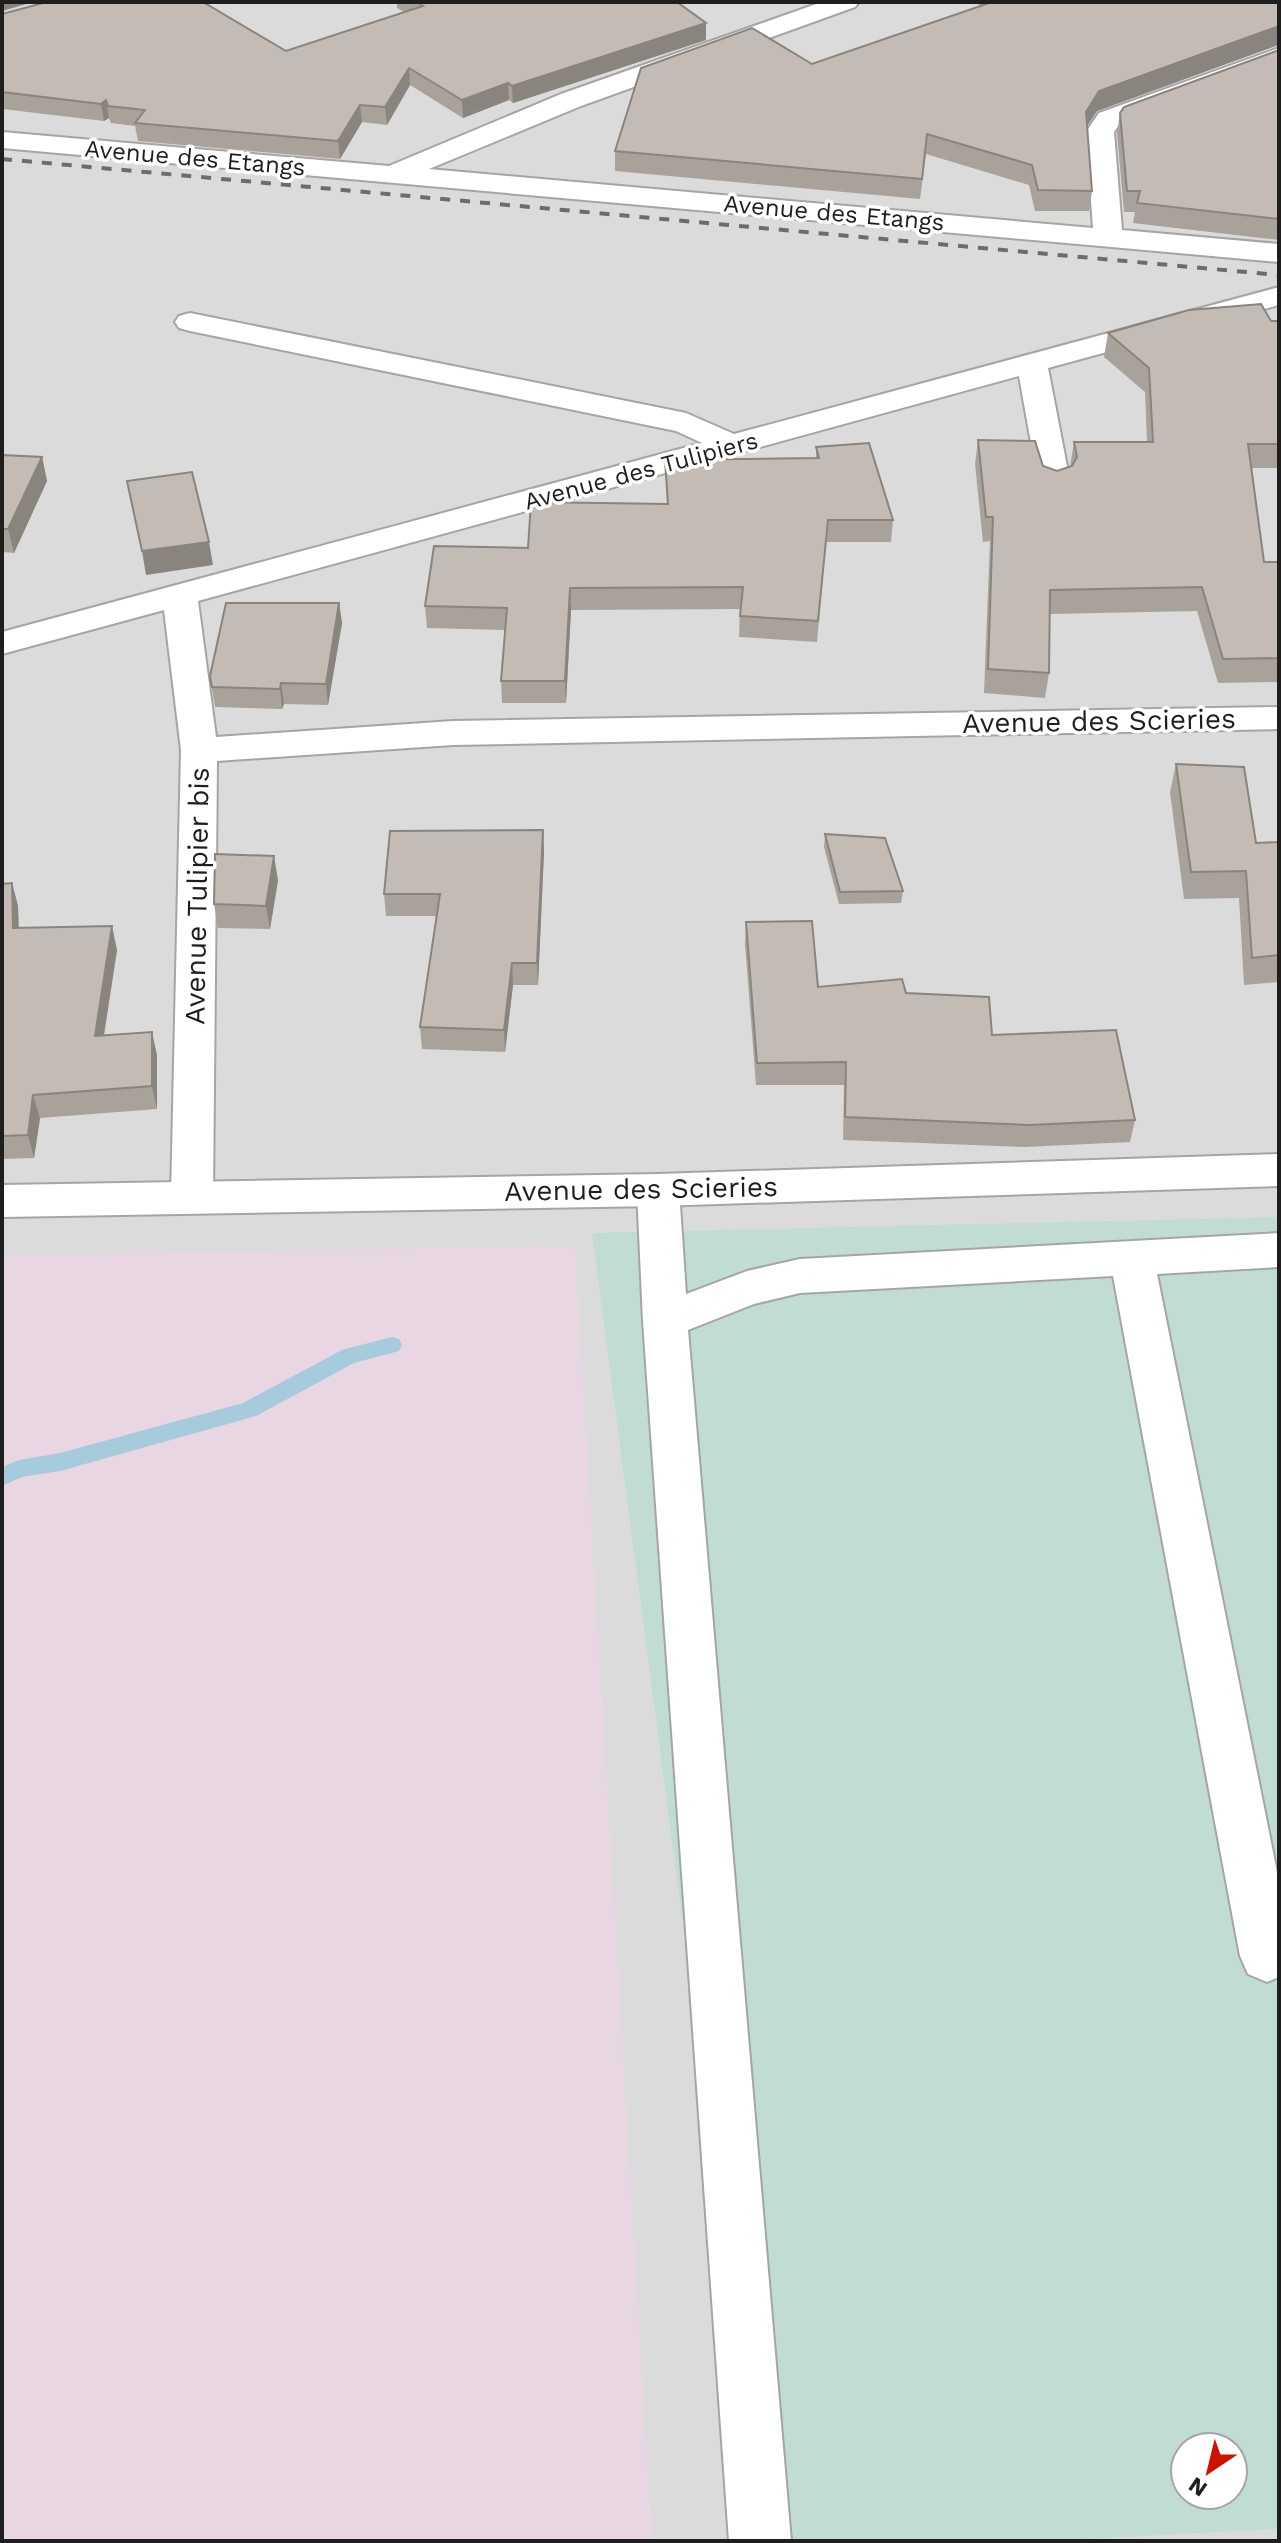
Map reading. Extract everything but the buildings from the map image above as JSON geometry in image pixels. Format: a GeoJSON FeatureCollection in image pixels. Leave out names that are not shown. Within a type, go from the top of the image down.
{"type":"FeatureCollection","features":[{"type":"Feature","properties":{"kind":"street","name":"Avenue des Etangs"},"geometry":{"type":"LineString","coordinates":[[389,176],[571,100],[846,2]]}},
{"type":"Feature","properties":{"kind":"street"},"geometry":{"type":"LineString","coordinates":[[1108,236],[1100,132],[1109,119],[1279,56]]}},
{"type":"Feature","properties":{"kind":"street","name":"Avenue des Etangs"},"geometry":{"type":"LineString","coordinates":[[2,140],[1279,253]]}},
{"type":"Feature","properties":{"kind":"street","name":"Avenue des Tulipiers"},"geometry":{"type":"LineString","coordinates":[[2,643],[1279,296]]}},
{"type":"Feature","properties":{"kind":"street"},"geometry":{"type":"LineString","coordinates":[[190,322],[686,423],[733,446]]}},
{"type":"Feature","properties":{"kind":"street"},"geometry":{"type":"LineString","coordinates":[[1032,363],[1054,482]]}},
{"type":"Feature","properties":{"kind":"street","name":"Avenue Tulipier bis"},"geometry":{"type":"LineString","coordinates":[[180,597],[199,750],[192,1197]]}},
{"type":"Feature","properties":{"kind":"street"},"geometry":{"type":"LineString","coordinates":[[2,615],[54,629]]}},
{"type":"Feature","properties":{"kind":"street","name":"Avenue des Scieries"},"geometry":{"type":"LineString","coordinates":[[199,750],[453,733],[1279,718]]}},
{"type":"Feature","properties":{"kind":"street","name":"Avenue des Scieries"},"geometry":{"type":"LineString","coordinates":[[2,1201],[658,1190],[1279,1170]]}},
{"type":"Feature","properties":{"kind":"street"},"geometry":{"type":"LineString","coordinates":[[658,1190],[665,1321],[760,2541]]}},
{"type":"Feature","properties":{"kind":"street"},"geometry":{"type":"LineString","coordinates":[[665,1321],[747,1288],[800,1276],[1279,1250]]}},
{"type":"Feature","properties":{"kind":"street"},"geometry":{"type":"LineString","coordinates":[[1132,1258],[1267,1956]]}},
{"type":"Feature","properties":{"kind":"shaded area"},"geometry":{"type":"Polygon","coordinates":[[[2,2],[1279,2],[1279,2541],[2,2541],[2,2]]]}},
{"type":"Feature","properties":{"kind":"shaded area"},"geometry":{"type":"Polygon","coordinates":[[[1279,1217],[1279,2529],[1045,2541],[764,2541],[592,1233],[1279,1217]]]}},
{"type":"Feature","properties":{"kind":"shaded area"},"geometry":{"type":"Polygon","coordinates":[[[575,1246],[652,2541],[2,2541],[2,1256],[575,1246]]]}},
{"type":"Feature","properties":{"kind":"waterway"},"geometry":{"type":"LineString","coordinates":[[2,1477],[19,1469],[60,1462],[249,1410],[349,1356],[392,1345]]}},
{"type":"Feature","properties":{"kind":"railway"},"geometry":{"type":"LineString","coordinates":[[2,159],[1279,275]]}}]}
